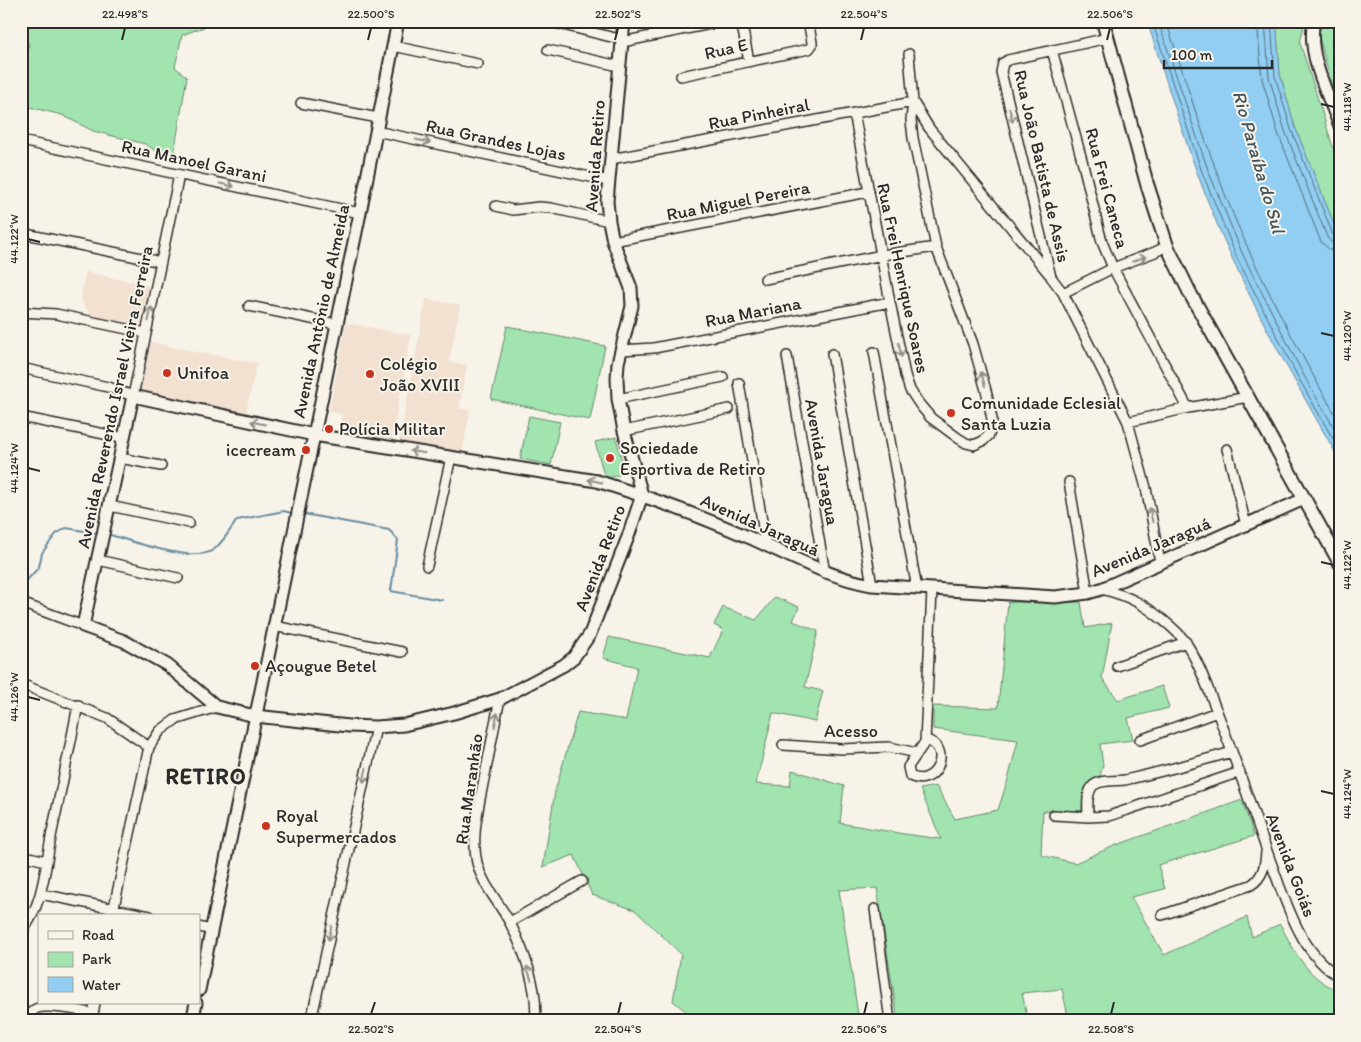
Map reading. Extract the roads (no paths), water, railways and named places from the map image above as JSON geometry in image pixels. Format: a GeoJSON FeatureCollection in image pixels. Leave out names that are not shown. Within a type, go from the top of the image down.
{"type":"FeatureCollection","features":[{"type":"Feature","properties":{"kind":"main road"},"geometry":{"type":"LineString","coordinates":[[1103,21],[1147,184],[1167,246],[1191,295],[1340,563]]}},
{"type":"Feature","properties":{"kind":"street"},"geometry":{"type":"LineString","coordinates":[[378,21],[397,22]]}},
{"type":"Feature","properties":{"kind":"street","name":"Avenida Retiro"},"geometry":{"type":"LineString","coordinates":[[217,707],[255,716],[376,727],[404,724],[454,713],[500,699],[564,665],[574,657],[590,634],[642,495],[624,431],[618,399],[617,378],[632,297],[628,277],[613,241],[607,201],[624,21]]}},
{"type":"Feature","properties":{"kind":"street"},"geometry":{"type":"LineString","coordinates":[[555,23],[622,41],[633,41],[725,21]]}},
{"type":"Feature","properties":{"kind":"street"},"geometry":{"type":"LineString","coordinates":[[741,21],[749,61]]}},
{"type":"Feature","properties":{"kind":"street","name":"Rua E"},"geometry":{"type":"LineString","coordinates":[[681,76],[809,49],[812,42],[808,21]]}},
{"type":"Feature","properties":{"kind":"street"},"geometry":{"type":"LineString","coordinates":[[1314,21],[1313,44],[1319,71],[1340,126]]}},
{"type":"Feature","properties":{"kind":"street","name":"Avenida Antônio de Almeida"},"geometry":{"type":"LineString","coordinates":[[200,985],[360,213],[397,22]]}},
{"type":"Feature","properties":{"kind":"street","name":"Rua João Batista de Assis"},"geometry":{"type":"LineString","coordinates":[[1108,38],[1008,60],[1004,63],[1001,72],[1051,277],[1063,293],[1128,422],[1146,488],[1160,562]]}},
{"type":"Feature","properties":{"kind":"street"},"geometry":{"type":"LineString","coordinates":[[392,46],[478,64]]}},
{"type":"Feature","properties":{"kind":"street"},"geometry":{"type":"LineString","coordinates":[[548,50],[619,66]]}},
{"type":"Feature","properties":{"kind":"street","name":"Rua Frei Caneca"},"geometry":{"type":"LineString","coordinates":[[1052,50],[1102,242],[1113,268],[1188,408]]}},
{"type":"Feature","properties":{"kind":"street","name":"Rua Frei Henrique Soares"},"geometry":{"type":"LineString","coordinates":[[854,113],[890,302],[905,375],[910,390],[931,418],[966,443],[974,445],[983,441],[992,428],[992,420],[973,344],[936,247],[913,138],[911,120],[913,102],[909,54]]}},
{"type":"Feature","properties":{"kind":"street"},"geometry":{"type":"LineString","coordinates":[[913,102],[922,119],[1051,277]]}},
{"type":"Feature","properties":{"kind":"street","name":"Rua Pinheiral"},"geometry":{"type":"LineString","coordinates":[[611,159],[913,102]]}},
{"type":"Feature","properties":{"kind":"street"},"geometry":{"type":"LineString","coordinates":[[301,103],[378,118]]}},
{"type":"Feature","properties":{"kind":"street","name":"Rua Grandes Lojas"},"geometry":{"type":"LineString","coordinates":[[376,131],[609,181]]}},
{"type":"Feature","properties":{"kind":"street","name":"Rua Manoel Garani"},"geometry":{"type":"LineString","coordinates":[[21,141],[360,213]]}},
{"type":"Feature","properties":{"kind":"street","name":"Avenida Reverendo Israel Vieira Ferreira"},"geometry":{"type":"LineString","coordinates":[[83,626],[179,175]]}},
{"type":"Feature","properties":{"kind":"street","name":"Rua Miguel Pereira"},"geometry":{"type":"LineString","coordinates":[[613,241],[868,192]]}},
{"type":"Feature","properties":{"kind":"street"},"geometry":{"type":"LineString","coordinates":[[496,206],[513,210],[539,207],[551,208],[609,221]]}},
{"type":"Feature","properties":{"kind":"street"},"geometry":{"type":"LineString","coordinates":[[21,233],[162,262]]}},
{"type":"Feature","properties":{"kind":"street"},"geometry":{"type":"LineString","coordinates":[[1063,293],[1113,268],[1167,246]]}},
{"type":"Feature","properties":{"kind":"street"},"geometry":{"type":"LineString","coordinates":[[765,279],[882,255],[936,247]]}},
{"type":"Feature","properties":{"kind":"street","name":"Rua Mariana"},"geometry":{"type":"LineString","coordinates":[[621,350],[654,348],[890,302]]}},
{"type":"Feature","properties":{"kind":"street"},"geometry":{"type":"LineString","coordinates":[[249,306],[336,324]]}},
{"type":"Feature","properties":{"kind":"street"},"geometry":{"type":"LineString","coordinates":[[21,312],[56,314],[146,333]]}},
{"type":"Feature","properties":{"kind":"street"},"geometry":{"type":"LineString","coordinates":[[874,352],[917,589]]}},
{"type":"Feature","properties":{"kind":"street"},"geometry":{"type":"LineString","coordinates":[[832,354],[872,585]]}},
{"type":"Feature","properties":{"kind":"street","name":"Avenida Jaragua"},"geometry":{"type":"LineString","coordinates":[[788,356],[825,573]]}},
{"type":"Feature","properties":{"kind":"street"},"geometry":{"type":"LineString","coordinates":[[21,368],[108,387],[133,396]]}},
{"type":"Feature","properties":{"kind":"street"},"geometry":{"type":"LineString","coordinates":[[618,399],[724,377]]}},
{"type":"Feature","properties":{"kind":"street"},"geometry":{"type":"LineString","coordinates":[[739,383],[766,545]]}},
{"type":"Feature","properties":{"kind":"street","name":"Avenida Jaraguá"},"geometry":{"type":"LineString","coordinates":[[133,396],[314,435],[596,481],[642,495],[701,517],[825,573],[872,585],[917,589],[1055,597],[1088,593],[1304,500]]}},
{"type":"Feature","properties":{"kind":"street"},"geometry":{"type":"LineString","coordinates":[[1128,422],[1248,397]]}},
{"type":"Feature","properties":{"kind":"street"},"geometry":{"type":"LineString","coordinates":[[624,431],[729,409]]}},
{"type":"Feature","properties":{"kind":"street"},"geometry":{"type":"LineString","coordinates":[[21,417],[124,438]]}},
{"type":"Feature","properties":{"kind":"street"},"geometry":{"type":"LineString","coordinates":[[1227,449],[1246,526]]}},
{"type":"Feature","properties":{"kind":"street"},"geometry":{"type":"LineString","coordinates":[[427,566],[452,457]]}},
{"type":"Feature","properties":{"kind":"street"},"geometry":{"type":"LineString","coordinates":[[120,458],[161,466]]}},
{"type":"Feature","properties":{"kind":"street"},"geometry":{"type":"LineString","coordinates":[[1069,482],[1088,593]]}},
{"type":"Feature","properties":{"kind":"street"},"geometry":{"type":"LineString","coordinates":[[110,506],[189,524]]}},
{"type":"Feature","properties":{"kind":"street"},"geometry":{"type":"LineString","coordinates":[[98,560],[178,578]]}},
{"type":"Feature","properties":{"kind":"street","name":"Avenida Goiás"},"geometry":{"type":"LineString","coordinates":[[1101,589],[1137,602],[1174,629],[1186,642],[1200,671],[1240,772],[1266,850],[1294,924],[1309,949],[1329,971],[1340,977]]}},
{"type":"Feature","properties":{"kind":"street"},"geometry":{"type":"LineString","coordinates":[[925,742],[932,742],[939,751],[940,758],[938,767],[932,775],[920,779],[910,776],[908,767],[925,742],[932,590]]}},
{"type":"Feature","properties":{"kind":"street"},"geometry":{"type":"LineString","coordinates":[[21,603],[124,641],[167,665],[217,707]]}},
{"type":"Feature","properties":{"kind":"street"},"geometry":{"type":"LineString","coordinates":[[274,626],[402,652]]}},
{"type":"Feature","properties":{"kind":"street"},"geometry":{"type":"LineString","coordinates":[[1117,666],[1186,642]]}},
{"type":"Feature","properties":{"kind":"street"},"geometry":{"type":"LineString","coordinates":[[21,684],[107,718],[148,747]]}},
{"type":"Feature","properties":{"kind":"street","name":"Rua Maranhão"},"geometry":{"type":"LineString","coordinates":[[500,699],[479,806],[475,847],[477,862],[484,882],[510,922],[521,949],[535,998],[535,1021]]}},
{"type":"Feature","properties":{"kind":"street"},"geometry":{"type":"LineString","coordinates":[[21,933],[30,922],[41,894],[78,705]]}},
{"type":"Feature","properties":{"kind":"street"},"geometry":{"type":"LineString","coordinates":[[113,912],[148,747],[160,731],[175,720],[217,707]]}},
{"type":"Feature","properties":{"kind":"street"},"geometry":{"type":"LineString","coordinates":[[1140,740],[1217,712]]}},
{"type":"Feature","properties":{"kind":"street"},"geometry":{"type":"LineString","coordinates":[[311,1021],[376,727]]}},
{"type":"Feature","properties":{"kind":"street","name":"Acesso"},"geometry":{"type":"LineString","coordinates":[[783,745],[842,748],[889,747],[917,753]]}},
{"type":"Feature","properties":{"kind":"street"},"geometry":{"type":"LineString","coordinates":[[1088,817],[1089,793],[1096,784],[1160,772],[1232,752]]}},
{"type":"Feature","properties":{"kind":"street"},"geometry":{"type":"LineString","coordinates":[[1054,816],[1109,816],[1240,772]]}},
{"type":"Feature","properties":{"kind":"street"},"geometry":{"type":"LineString","coordinates":[[1162,915],[1251,885],[1259,880],[1263,872],[1266,850]]}},
{"type":"Feature","properties":{"kind":"street"},"geometry":{"type":"LineString","coordinates":[[21,855],[46,861]]}},
{"type":"Feature","properties":{"kind":"street"},"geometry":{"type":"LineString","coordinates":[[510,922],[582,881]]}},
{"type":"Feature","properties":{"kind":"street"},"geometry":{"type":"LineString","coordinates":[[41,894],[113,912],[132,914]]}},
{"type":"Feature","properties":{"kind":"street"},"geometry":{"type":"LineString","coordinates":[[875,909],[890,1021]]}},
{"type":"Feature","properties":{"kind":"street"},"geometry":{"type":"LineString","coordinates":[[200,927],[211,930]]}},
{"type":"Feature","properties":{"kind":"street"},"geometry":{"type":"LineString","coordinates":[[32,1021],[31,1015],[39,1007],[55,1007],[95,1018],[95,1004]]}},
{"type":"Feature","properties":{"kind":"street"},"geometry":{"type":"LineString","coordinates":[[192,1021],[196,1004]]}},
{"type":"Feature","properties":{"kind":"water","name":"Rio Paraíba do Sul"},"geometry":{"type":"Polygon","coordinates":[[[1147,21],[1276,21],[1280,74],[1295,127],[1340,239],[1340,461],[1271,337],[1220,231],[1186,142],[1147,21]]]}},
{"type":"Feature","properties":{"kind":"waterway"},"geometry":{"type":"LineString","coordinates":[[107,534],[161,550],[177,553],[204,554],[220,544],[237,520],[284,511],[291,513]]}},
{"type":"Feature","properties":{"kind":"waterway"},"geometry":{"type":"LineString","coordinates":[[304,514],[389,530],[398,540],[391,591],[442,600]]}},
{"type":"Feature","properties":{"kind":"waterway"},"geometry":{"type":"LineString","coordinates":[[21,584],[39,567],[42,553],[56,534],[66,528],[97,533]]}},
{"type":"Feature","properties":{"kind":"place","name":"Unifoa"},"geometry":{"type":"Point","coordinates":[167,373]}},
{"type":"Feature","properties":{"kind":"place","name":"Colégio João XVIII"},"geometry":{"type":"Point","coordinates":[370,374]}},
{"type":"Feature","properties":{"kind":"place","name":"Comunidade Eclesial Santa Luzia"},"geometry":{"type":"Point","coordinates":[951,413]}},
{"type":"Feature","properties":{"kind":"place","name":"Polícia Militar"},"geometry":{"type":"Point","coordinates":[329,429]}},
{"type":"Feature","properties":{"kind":"place","name":"icecream"},"geometry":{"type":"Point","coordinates":[306,450]}},
{"type":"Feature","properties":{"kind":"place","name":"Sociedade Esportiva de Retiro"},"geometry":{"type":"Point","coordinates":[610,458]}},
{"type":"Feature","properties":{"kind":"place","name":"Açougue Betel"},"geometry":{"type":"Point","coordinates":[255,666]}},
{"type":"Feature","properties":{"kind":"place","name":"Royal Supermercados"},"geometry":{"type":"Point","coordinates":[266,826]}},
{"type":"Feature","properties":{"kind":"district","name":"RETIRO"},"geometry":{"type":"Point","coordinates":[206,776]}}]}
